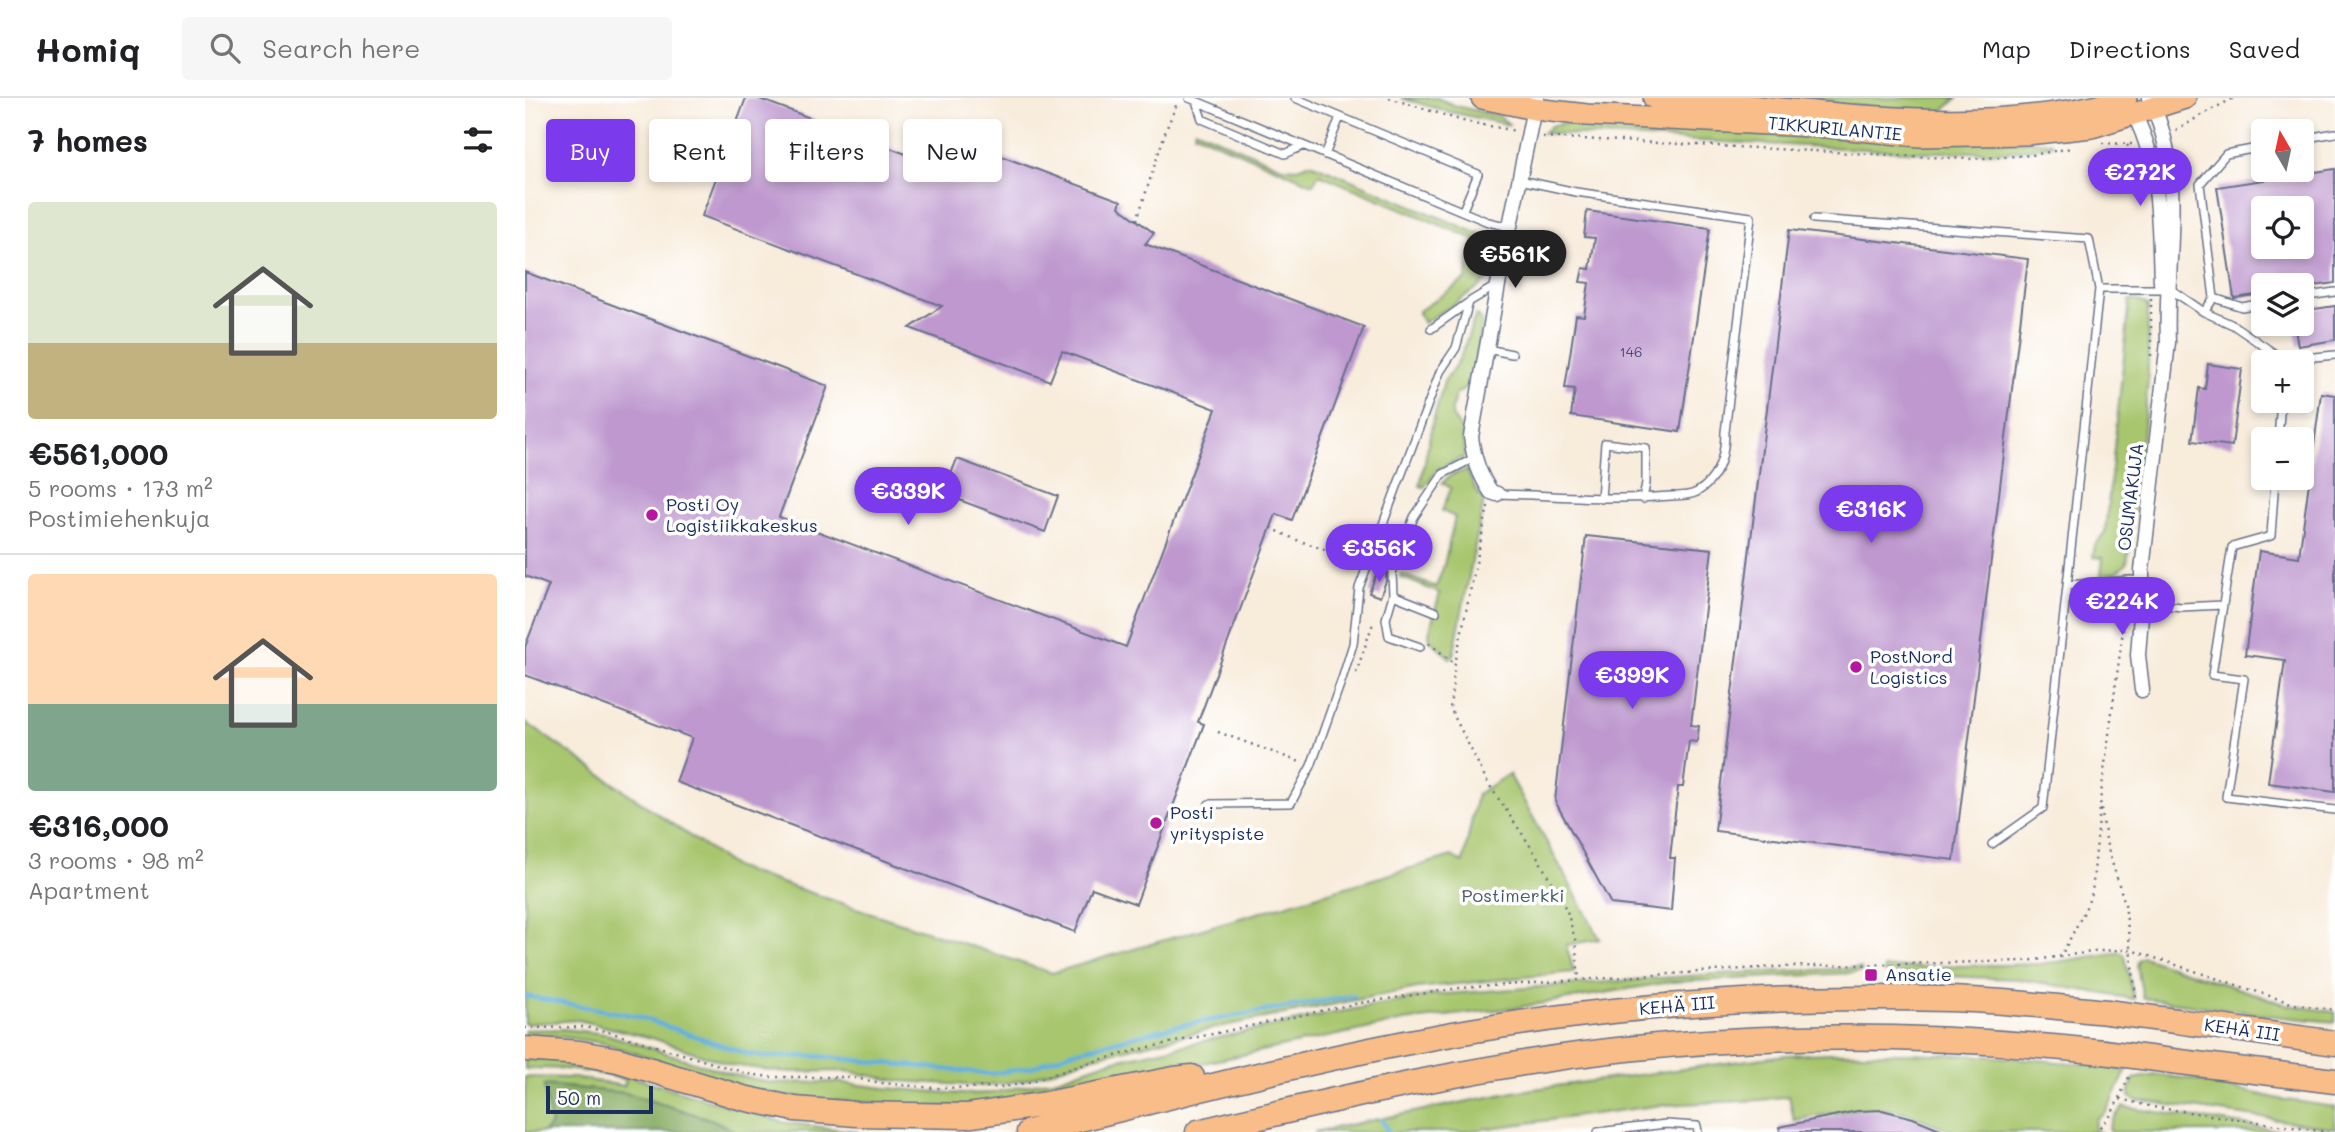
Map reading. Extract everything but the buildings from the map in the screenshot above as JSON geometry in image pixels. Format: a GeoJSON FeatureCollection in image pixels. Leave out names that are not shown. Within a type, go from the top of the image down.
{"type":"FeatureCollection","features":[{"type":"Feature","properties":{"kind":"highway","name":"KEHÄ III"},"geometry":{"type":"LineString","coordinates":[[1029,1132],[1294,1068],[1428,1039],[1501,1026],[1696,1004],[1819,998],[1951,999],[2107,1012],[2335,1043]]}},
{"type":"Feature","properties":{"kind":"highway"},"geometry":{"type":"LineString","coordinates":[[1198,1132],[1440,1078],[1581,1055],[1689,1044],[1858,1037],[1952,1039],[2103,1052],[2335,1081]]}},
{"type":"Feature","properties":{"kind":"highway"},"geometry":{"type":"LineString","coordinates":[[525,1049],[580,1053],[618,1060],[743,1098],[795,1109],[901,1116],[967,1116],[1174,1079],[1294,1068]]}},
{"type":"Feature","properties":{"kind":"highway"},"geometry":{"type":"LineString","coordinates":[[1230,1132],[1269,1115]]}},
{"type":"Feature","properties":{"kind":"main road","name":"TIKKURILANTIE"},"geometry":{"type":"LineString","coordinates":[[1482,98],[1535,103],[1587,115],[1829,127],[1920,136],[2027,134],[2092,127],[2135,103]]}},
{"type":"Feature","properties":{"kind":"main road","name":"TIKKURILANTIE"},"geometry":{"type":"LineString","coordinates":[[1654,98],[1930,120],[2032,116],[2185,98]]}},
{"type":"Feature","properties":{"kind":"street"},"geometry":{"type":"LineString","coordinates":[[1497,494],[1491,492],[1479,474],[1471,437],[1535,103]]}},
{"type":"Feature","properties":{"kind":"street","name":"OSUMAKUJA"},"geometry":{"type":"LineString","coordinates":[[2135,103],[2165,144],[2171,179],[2172,214],[2160,290]]}},
{"type":"Feature","properties":{"kind":"street","name":"OSUMAKUJA"},"geometry":{"type":"LineString","coordinates":[[2135,103],[2153,171],[2159,228],[2160,290],[2167,309],[2168,342],[2136,580],[2142,602],[2137,655],[2142,690]]}},
{"type":"Feature","properties":{"kind":"lane"},"geometry":{"type":"LineString","coordinates":[[1295,98],[1478,174],[1464,210]]}},
{"type":"Feature","properties":{"kind":"lane"},"geometry":{"type":"LineString","coordinates":[[1193,100],[1212,102],[1303,146],[1488,222],[1510,227]]}},
{"type":"Feature","properties":{"kind":"lane"},"geometry":{"type":"LineString","coordinates":[[1193,100],[1202,119],[1285,154],[1303,146]]}},
{"type":"Feature","properties":{"kind":"lane"},"geometry":{"type":"LineString","coordinates":[[1325,155],[1340,117]]}},
{"type":"Feature","properties":{"kind":"lane"},"geometry":{"type":"LineString","coordinates":[[2314,137],[2335,133]]}},
{"type":"Feature","properties":{"kind":"lane"},"geometry":{"type":"LineString","coordinates":[[2204,312],[2214,298],[2200,184],[2226,154],[2251,149]]}},
{"type":"Feature","properties":{"kind":"lane"},"geometry":{"type":"LineString","coordinates":[[1497,494],[1643,499],[1695,494],[1711,481],[1720,467],[1725,448],[1751,217],[1576,192],[1520,180]]}},
{"type":"Feature","properties":{"kind":"lane"},"geometry":{"type":"LineString","coordinates":[[1814,219],[2089,239],[2099,289],[2043,808],[1992,844]]}},
{"type":"Feature","properties":{"kind":"lane"},"geometry":{"type":"LineString","coordinates":[[1431,329],[1498,285]]}},
{"type":"Feature","properties":{"kind":"lane"},"geometry":{"type":"LineString","coordinates":[[2099,289],[2160,290],[2233,325],[2268,350]]}},
{"type":"Feature","properties":{"kind":"lane"},"geometry":{"type":"LineString","coordinates":[[2314,295],[2335,292]]}},
{"type":"Feature","properties":{"kind":"lane"},"geometry":{"type":"LineString","coordinates":[[2214,298],[2242,307],[2251,305]]}},
{"type":"Feature","properties":{"kind":"lane"},"geometry":{"type":"LineString","coordinates":[[1209,804],[1291,803],[1311,766],[1353,645],[1360,588],[1440,372],[1456,348],[1469,302]]}},
{"type":"Feature","properties":{"kind":"lane"},"geometry":{"type":"LineString","coordinates":[[1487,349],[1512,354]]}},
{"type":"Feature","properties":{"kind":"lane"},"geometry":{"type":"LineString","coordinates":[[2314,357],[2335,355]]}},
{"type":"Feature","properties":{"kind":"lane"},"geometry":{"type":"LineString","coordinates":[[1601,499],[1605,443],[1646,448],[1643,499]]}},
{"type":"Feature","properties":{"kind":"lane"},"geometry":{"type":"LineString","coordinates":[[1420,647],[1389,636],[1386,619],[1393,595],[1392,573],[1414,517],[1443,474],[1474,458]]}},
{"type":"Feature","properties":{"kind":"lane"},"geometry":{"type":"LineString","coordinates":[[2274,490],[2271,536],[2232,547],[2212,675],[2244,679],[2226,797],[2335,810]]}},
{"type":"Feature","properties":{"kind":"lane"},"geometry":{"type":"LineString","coordinates":[[2068,585],[2136,580]]}},
{"type":"Feature","properties":{"kind":"lane"},"geometry":{"type":"LineString","coordinates":[[1393,595],[1436,612]]}},
{"type":"Feature","properties":{"kind":"lane"},"geometry":{"type":"LineString","coordinates":[[2142,602],[2181,607],[2223,605]]}},
{"type":"Feature","properties":{"kind":"lane"},"geometry":{"type":"LineString","coordinates":[[1598,1132],[1666,1124],[1697,1126],[1698,1132]]}},
{"type":"Feature","properties":{"kind":"path"},"geometry":{"type":"LineString","coordinates":[[1137,220],[1166,131],[1180,98]]}},
{"type":"Feature","properties":{"kind":"path"},"geometry":{"type":"LineString","coordinates":[[2180,130],[2201,115],[2234,98]]}},
{"type":"Feature","properties":{"kind":"path"},"geometry":{"type":"LineString","coordinates":[[2127,145],[2138,158]]}},
{"type":"Feature","properties":{"kind":"path"},"geometry":{"type":"LineString","coordinates":[[2151,365],[2160,290]]}},
{"type":"Feature","properties":{"kind":"path"},"geometry":{"type":"LineString","coordinates":[[1487,509],[1455,664],[1450,708],[1488,783],[1537,856],[1567,911],[1579,979]]}},
{"type":"Feature","properties":{"kind":"path"},"geometry":{"type":"LineString","coordinates":[[1271,528],[1358,561]]}},
{"type":"Feature","properties":{"kind":"path"},"geometry":{"type":"LineString","coordinates":[[2060,958],[2092,893],[2100,802],[2136,580]]}},
{"type":"Feature","properties":{"kind":"path"},"geometry":{"type":"LineString","coordinates":[[1420,647],[1430,643],[1455,664]]}},
{"type":"Feature","properties":{"kind":"path"},"geometry":{"type":"LineString","coordinates":[[2100,802],[2107,846],[2125,904],[2138,1007]]}},
{"type":"Feature","properties":{"kind":"path"},"geometry":{"type":"LineString","coordinates":[[525,1028],[586,1027],[760,1076],[849,1077],[934,1088],[983,1088],[1029,1082],[1118,1054],[1367,1002],[1460,988],[1774,967],[2024,961],[2131,950],[2294,1004],[2335,1010]]}},
{"type":"Feature","properties":{"kind":"path"},"geometry":{"type":"LineString","coordinates":[[1871,975],[1874,964]]}},
{"type":"Feature","properties":{"kind":"path"},"geometry":{"type":"LineString","coordinates":[[2105,1132],[2100,1127],[2120,1099],[2132,1070]]}},
{"type":"Feature","properties":{"kind":"path"},"geometry":{"type":"LineString","coordinates":[[2120,1099],[2153,1107],[2327,1132]]}},
{"type":"Feature","properties":{"kind":"green space"},"geometry":{"type":"Polygon","coordinates":[[[1401,98],[1437,98],[1456,106],[1499,116],[1510,125],[1446,111],[1401,98]]]}},
{"type":"Feature","properties":{"kind":"green space"},"geometry":{"type":"Polygon","coordinates":[[[1759,98],[1957,98],[1942,112],[1759,98]]]}},
{"type":"Feature","properties":{"kind":"green space"},"geometry":{"type":"Polygon","coordinates":[[[1567,122],[2051,142],[2052,145],[2007,152],[1926,152],[1543,133],[1551,126],[1567,122]]]}},
{"type":"Feature","properties":{"kind":"green space"},"geometry":{"type":"Polygon","coordinates":[[[1195,129],[1282,167],[1297,168],[1311,163],[1498,242],[1491,272],[1479,287],[1424,323],[1419,311],[1466,279],[1474,239],[1319,174],[1313,184],[1194,133],[1195,129]]]}},
{"type":"Feature","properties":{"kind":"green space"},"geometry":{"type":"Polygon","coordinates":[[[2130,300],[2148,306],[2148,380],[2140,462],[2127,564],[2116,572],[2101,575],[2103,558],[2093,557],[2095,545],[2105,532],[2130,300]]]}},
{"type":"Feature","properties":{"kind":"green space"},"geometry":{"type":"Polygon","coordinates":[[[1476,315],[1482,324],[1470,385],[1455,395],[1452,408],[1452,416],[1461,429],[1465,455],[1438,469],[1424,487],[1420,486],[1444,382],[1460,358],[1476,315]]]}},
{"type":"Feature","properties":{"kind":"green space"},"geometry":{"type":"Polygon","coordinates":[[[1467,470],[1476,491],[1484,500],[1453,657],[1450,658],[1430,640],[1429,633],[1440,593],[1400,577],[1401,574],[1436,587],[1455,517],[1442,511],[1451,488],[1442,483],[1451,475],[1467,470]]]}},
{"type":"Feature","properties":{"kind":"green space","name":"Postimerkki"},"geometry":{"type":"Polygon","coordinates":[[[525,722],[736,868],[1052,973],[1452,856],[1463,863],[1477,794],[1509,774],[1600,939],[1566,945],[1574,972],[1417,988],[1233,1024],[1095,1056],[1024,1080],[985,1086],[899,1081],[846,1071],[783,1072],[732,1065],[652,1038],[578,1020],[525,1024],[525,722]]]}},
{"type":"Feature","properties":{"kind":"green space"},"geometry":{"type":"Polygon","coordinates":[[[2115,953],[2125,956],[2134,999],[2018,979],[1884,973],[1884,968],[2043,964],[2115,953]]]}},
{"type":"Feature","properties":{"kind":"green space"},"geometry":{"type":"Polygon","coordinates":[[[2143,957],[2288,1005],[2335,1012],[2335,1022],[2143,998],[2137,966],[2138,960],[2143,957]]]}},
{"type":"Feature","properties":{"kind":"green space"},"geometry":{"type":"Polygon","coordinates":[[[1861,968],[1862,972],[1853,973],[1670,982],[1520,1007],[1404,1021],[1089,1087],[963,1106],[910,1107],[785,1096],[742,1087],[603,1043],[555,1036],[525,1036],[525,1030],[563,1029],[606,1034],[735,1075],[772,1083],[836,1082],[962,1094],[992,1093],[1057,1079],[1106,1062],[1432,995],[1717,974],[1861,968]]]}},
{"type":"Feature","properties":{"kind":"green space"},"geometry":{"type":"Polygon","coordinates":[[[1830,1053],[1979,1056],[2127,1070],[2105,1114],[2097,1118],[2094,1128],[2099,1132],[1956,1132],[1904,1112],[1878,1108],[1794,1120],[1789,1096],[1662,1105],[1460,1132],[1314,1132],[1519,1091],[1786,1055],[1830,1053]]]}},
{"type":"Feature","properties":{"kind":"green space"},"geometry":{"type":"Polygon","coordinates":[[[525,1058],[576,1060],[782,1122],[858,1132],[737,1132],[713,1120],[626,1093],[545,1085],[551,1125],[544,1132],[525,1132],[525,1077],[576,1078],[624,1086],[626,1080],[576,1070],[525,1069],[525,1058]]]}},
{"type":"Feature","properties":{"kind":"green space"},"geometry":{"type":"Polygon","coordinates":[[[2156,1075],[2191,1079],[2280,1099],[2335,1107],[2335,1128],[2129,1097],[2134,1079],[2156,1075]]]}},
{"type":"Feature","properties":{"kind":"green space"},"geometry":{"type":"Polygon","coordinates":[[[544,1085],[626,1093],[713,1120],[737,1132],[544,1132],[551,1125],[544,1085]]]}},
{"type":"Feature","properties":{"kind":"green space"},"geometry":{"type":"Polygon","coordinates":[[[2123,1107],[2291,1132],[2112,1132],[2109,1128],[2123,1107]]]}},
{"type":"Feature","properties":{"kind":"waterway"},"geometry":{"type":"LineString","coordinates":[[525,996],[636,1016],[748,1054],[765,1057],[816,1056],[991,1074],[1032,1067],[1071,1052],[1176,1026],[1354,996]]}},
{"type":"Feature","properties":{"kind":"waterway"},"geometry":{"type":"LineString","coordinates":[[1382,1120],[1389,1132]]}},
{"type":"Feature","properties":{"kind":"place","name":"Posti Oy Logistiikkakeskus"},"geometry":{"type":"Point","coordinates":[652,515]}},
{"type":"Feature","properties":{"kind":"place","name":"PostNord Logistics"},"geometry":{"type":"Point","coordinates":[1856,667]}},
{"type":"Feature","properties":{"kind":"place","name":"Posti yrityspiste"},"geometry":{"type":"Point","coordinates":[1156,823]}},
{"type":"Feature","properties":{"kind":"place","name":"Ansatie"},"geometry":{"type":"Point","coordinates":[1871,975]}}]}
